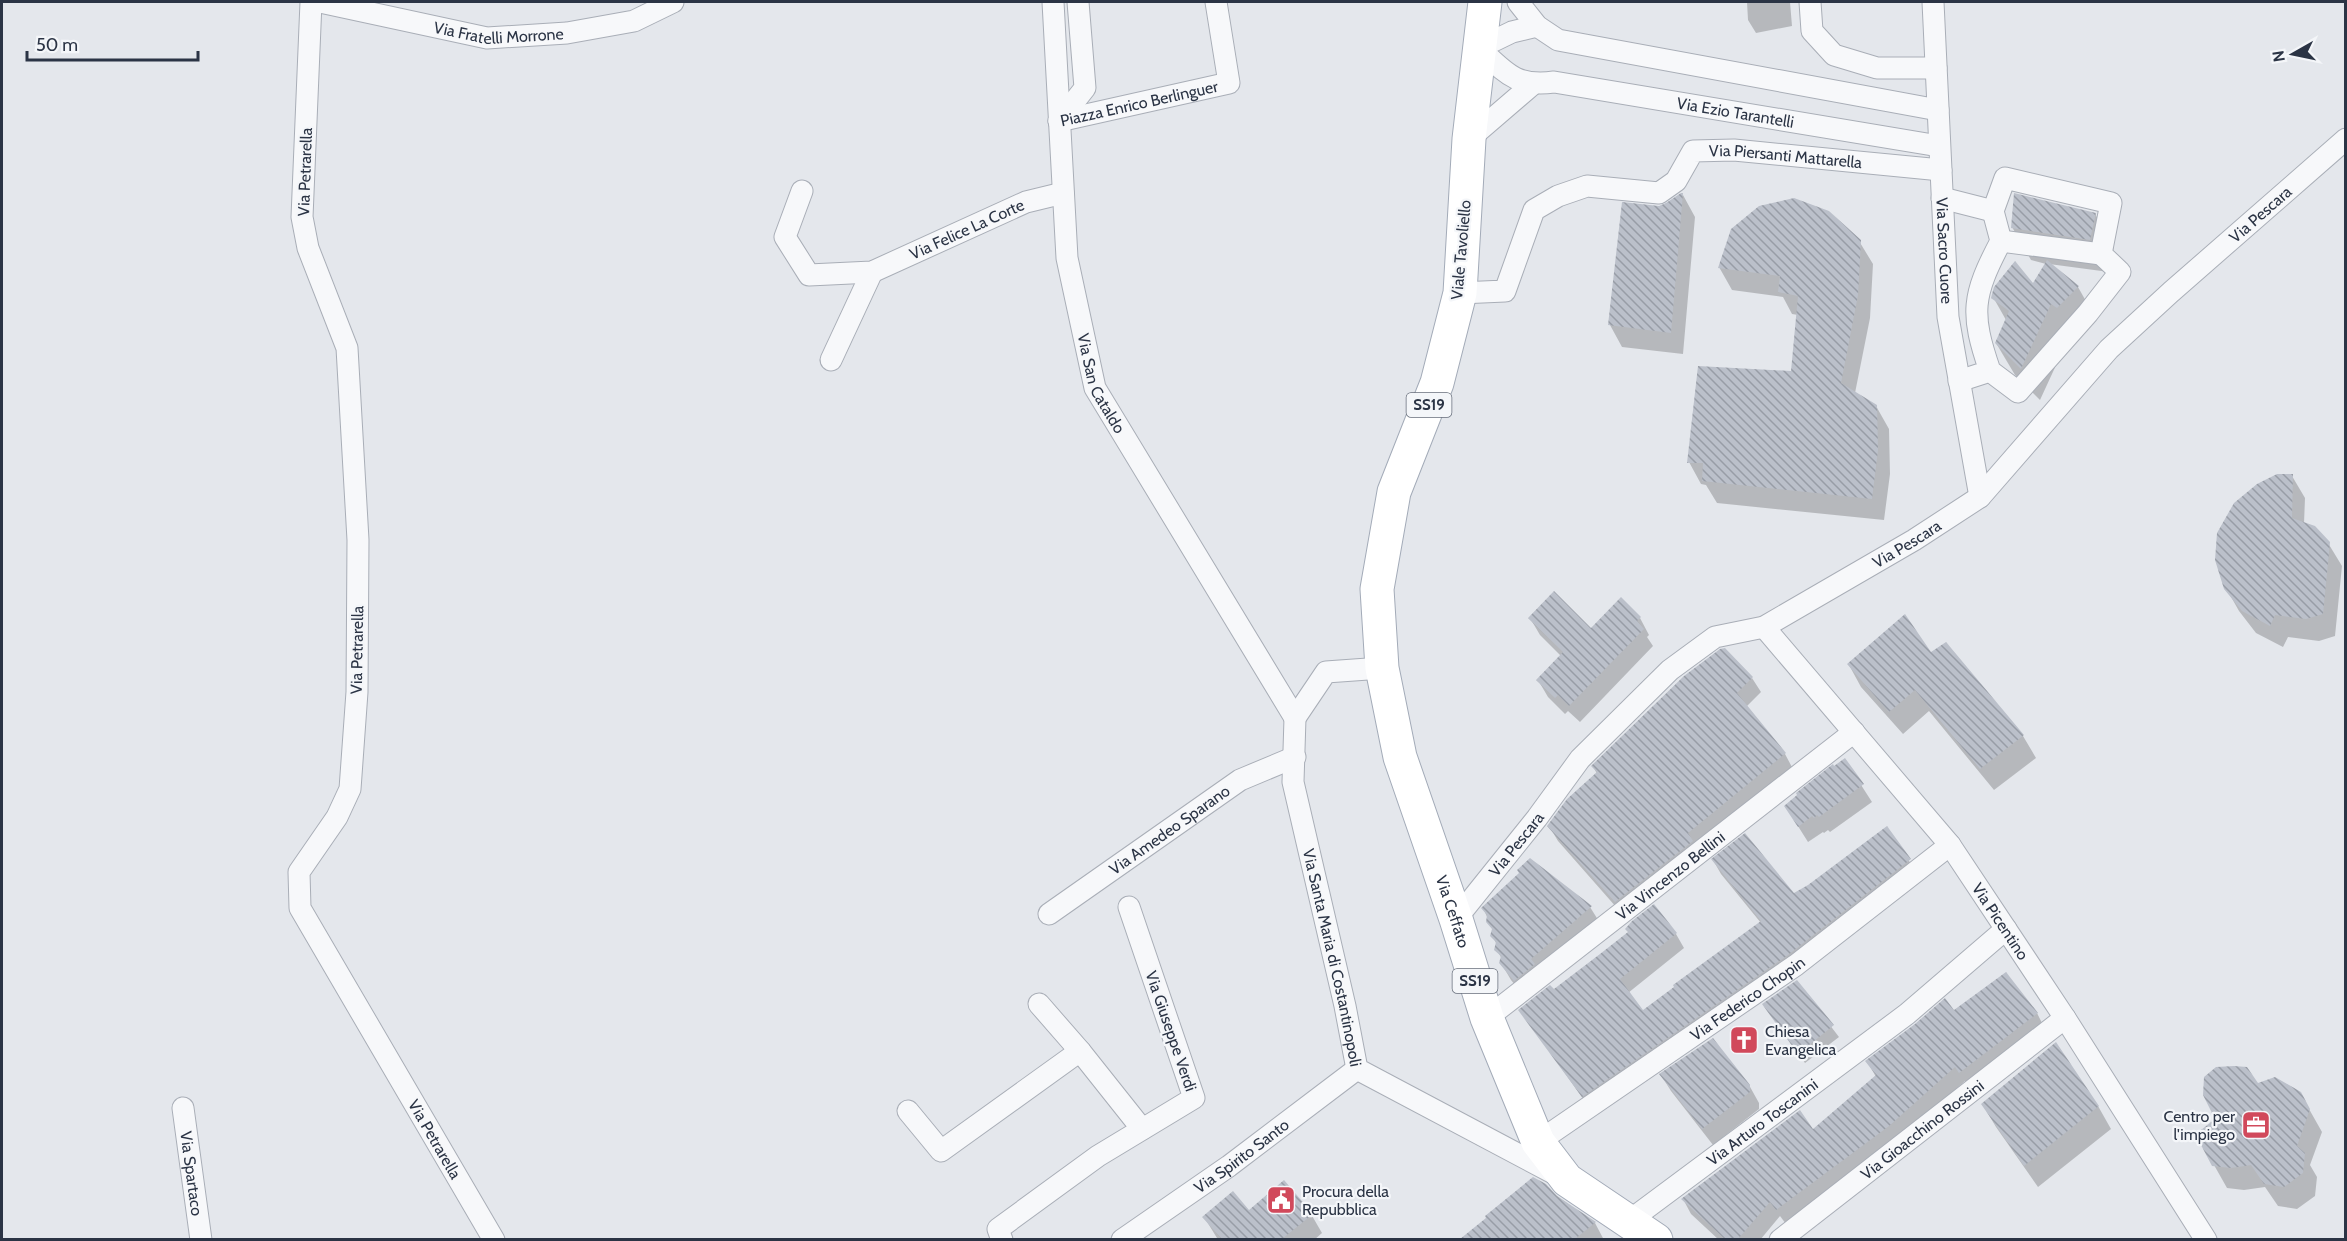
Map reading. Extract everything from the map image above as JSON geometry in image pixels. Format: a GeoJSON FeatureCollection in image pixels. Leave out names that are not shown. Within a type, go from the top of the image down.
{"type":"FeatureCollection","features":[{"type":"Feature","properties":{"kind":"main road","name":"Viale Tavoliello"},"geometry":{"type":"LineString","coordinates":[[1382,668],[1377,589],[1394,492],[1437,383],[1460,293],[1469,139],[1485,2]]}},
{"type":"Feature","properties":{"kind":"main road","name":"Via Ceffato"},"geometry":{"type":"LineString","coordinates":[[1382,668],[1400,757],[1456,919],[1487,1018],[1538,1142],[1567,1180],[1643,1234]]}},
{"type":"Feature","properties":{"kind":"street","name":"Via Petrarella"},"geometry":{"type":"LineString","coordinates":[[311,2],[302,217],[308,248],[347,348],[358,540],[357,692],[350,789],[337,817],[299,872],[300,908],[494,1239]]}},
{"type":"Feature","properties":{"kind":"street","name":"Via Fratelli Morrone"},"geometry":{"type":"LineString","coordinates":[[320,2],[487,38],[567,33],[634,21],[673,2]]}},
{"type":"Feature","properties":{"kind":"street","name":"Via San Cataldo"},"geometry":{"type":"LineString","coordinates":[[1053,2],[1067,258],[1095,388],[1294,718]]}},
{"type":"Feature","properties":{"kind":"street","name":"Piazza Enrico Berlinguer"},"geometry":{"type":"LineString","coordinates":[[1059,121],[1085,88],[1078,2]]}},
{"type":"Feature","properties":{"kind":"street","name":"Piazza Enrico Berlinguer"},"geometry":{"type":"LineString","coordinates":[[1059,121],[1229,83],[1216,2]]}},
{"type":"Feature","properties":{"kind":"street"},"geometry":{"type":"LineString","coordinates":[[1518,2],[1537,26],[1558,40],[1938,110]]}},
{"type":"Feature","properties":{"kind":"street"},"geometry":{"type":"LineString","coordinates":[[1810,2],[1812,31],[1834,55],[1877,68],[1936,68]]}},
{"type":"Feature","properties":{"kind":"street","name":"Via Sacro Cuore"},"geometry":{"type":"LineString","coordinates":[[1933,2],[1948,317],[1980,497]]}},
{"type":"Feature","properties":{"kind":"street"},"geometry":{"type":"LineString","coordinates":[[1479,48],[1512,32],[1537,26]]}},
{"type":"Feature","properties":{"kind":"street","name":"Via Ezio Tarantelli"},"geometry":{"type":"LineString","coordinates":[[1479,48],[1506,74],[1533,84],[1554,82],[1940,146]]}},
{"type":"Feature","properties":{"kind":"street"},"geometry":{"type":"LineString","coordinates":[[1469,139],[1533,84]]}},
{"type":"Feature","properties":{"kind":"street","name":"Via Pescara"},"geometry":{"type":"LineString","coordinates":[[1456,919],[1523,836],[1580,759],[1670,670],[1715,637],[1764,627],[1914,540],[1980,497],[2109,349],[2346,139]]}},
{"type":"Feature","properties":{"kind":"street","name":"Via Piersanti Mattarella"},"geometry":{"type":"LineString","coordinates":[[1460,293],[1505,291],[1534,210],[1558,196],[1587,186],[1659,193],[1676,181],[1693,151],[1734,150],[1941,170]]}},
{"type":"Feature","properties":{"kind":"street"},"geometry":{"type":"LineString","coordinates":[[2001,242],[2101,254],[2120,272],[2088,313],[2018,392],[1990,371],[1979,338],[1976,301],[1987,269],[2001,242],[1994,211],[2005,178],[2111,203],[2101,254]]}},
{"type":"Feature","properties":{"kind":"street","name":"Via Felice La Corte"},"geometry":{"type":"LineString","coordinates":[[802,191],[785,237],[809,275],[872,272],[1026,202],[1063,193]]}},
{"type":"Feature","properties":{"kind":"street"},"geometry":{"type":"LineString","coordinates":[[1942,198],[1994,211]]}},
{"type":"Feature","properties":{"kind":"street"},"geometry":{"type":"LineString","coordinates":[[831,360],[872,272]]}},
{"type":"Feature","properties":{"kind":"street"},"geometry":{"type":"LineString","coordinates":[[1959,381],[1990,371]]}},
{"type":"Feature","properties":{"kind":"street","name":"Via Picentino"},"geometry":{"type":"LineString","coordinates":[[1764,627],[1950,845],[2065,1018],[2206,1239]]}},
{"type":"Feature","properties":{"kind":"street"},"geometry":{"type":"LineString","coordinates":[[1294,718],[1326,672],[1382,668]]}},
{"type":"Feature","properties":{"kind":"street","name":"Via Santa Maria di Costantinopoli"},"geometry":{"type":"LineString","coordinates":[[1294,718],[1293,782],[1346,1006],[1357,1069],[1567,1180]]}},
{"type":"Feature","properties":{"kind":"street","name":"Via Vincenzo Bellini"},"geometry":{"type":"LineString","coordinates":[[1487,1018],[1854,732]]}},
{"type":"Feature","properties":{"kind":"street","name":"Via Amedeo Sparano"},"geometry":{"type":"LineString","coordinates":[[1049,914],[1240,780],[1295,758]]}},
{"type":"Feature","properties":{"kind":"street","name":"Via Federico Chopin"},"geometry":{"type":"LineString","coordinates":[[1538,1142],[1796,965],[1950,845]]}},
{"type":"Feature","properties":{"kind":"street","name":"Via Giuseppe Verdi"},"geometry":{"type":"LineString","coordinates":[[1002,1239],[998,1229],[1098,1156],[1194,1098],[1129,907]]}},
{"type":"Feature","properties":{"kind":"street","name":"Via Arturo Toscanini"},"geometry":{"type":"LineString","coordinates":[[1643,1234],[2007,929]]}},
{"type":"Feature","properties":{"kind":"street"},"geometry":{"type":"LineString","coordinates":[[1039,1004],[1142,1129]]}},
{"type":"Feature","properties":{"kind":"street","name":"Via Gioacchino Rossini"},"geometry":{"type":"LineString","coordinates":[[1779,1239],[2065,1018]]}},
{"type":"Feature","properties":{"kind":"street"},"geometry":{"type":"LineString","coordinates":[[908,1111],[941,1151],[1080,1051]]}},
{"type":"Feature","properties":{"kind":"street","name":"Via Spirito Santo"},"geometry":{"type":"LineString","coordinates":[[1130,1237],[1229,1166],[1357,1069]]}},
{"type":"Feature","properties":{"kind":"street","name":"Via Spartaco"},"geometry":{"type":"LineString","coordinates":[[183,1108],[201,1239]]}},
{"type":"Feature","properties":{"kind":"building"},"geometry":{"type":"Polygon","coordinates":[[[1683,193],[1671,333],[1608,325],[1622,202],[1659,206],[1683,193]]]}},
{"type":"Feature","properties":{"kind":"building"},"geometry":{"type":"Polygon","coordinates":[[[2014,193],[2096,213],[2090,240],[2011,228],[2014,193]]]}},
{"type":"Feature","properties":{"kind":"building"},"geometry":{"type":"Polygon","coordinates":[[[1794,198],[1829,211],[1861,240],[1858,295],[1841,383],[1877,405],[1878,450],[1872,499],[1702,481],[1703,463],[1687,463],[1698,366],[1791,371],[1798,296],[1778,292],[1780,276],[1718,268],[1731,229],[1759,206],[1794,198]]]}},
{"type":"Feature","properties":{"kind":"building"},"geometry":{"type":"Polygon","coordinates":[[[2047,260],[2079,286],[2057,308],[2051,304],[2021,369],[1995,343],[2009,311],[1991,298],[1994,287],[2015,261],[2033,283],[2047,260]]]}},
{"type":"Feature","properties":{"kind":"building"},"geometry":{"type":"Polygon","coordinates":[[[2277,474],[2293,474],[2292,518],[2315,526],[2330,542],[2323,614],[2306,619],[2275,615],[2270,626],[2242,611],[2224,589],[2215,560],[2217,533],[2234,503],[2257,484],[2277,474]]]}},
{"type":"Feature","properties":{"kind":"building"},"geometry":{"type":"Polygon","coordinates":[[[1554,591],[1591,628],[1621,597],[1641,617],[1637,621],[1644,629],[1569,706],[1558,695],[1555,698],[1536,680],[1563,652],[1528,618],[1554,591]]]}},
{"type":"Feature","properties":{"kind":"building"},"geometry":{"type":"Polygon","coordinates":[[[1905,614],[1931,652],[1946,642],[2024,735],[1980,769],[1915,690],[1889,712],[1847,664],[1905,614]]]}},
{"type":"Feature","properties":{"kind":"building"},"geometry":{"type":"Polygon","coordinates":[[[1725,648],[1753,677],[1737,693],[1786,753],[1688,833],[1693,841],[1615,902],[1547,826],[1567,799],[1597,772],[1591,766],[1684,676],[1720,649],[1725,648]]]}},
{"type":"Feature","properties":{"kind":"building"},"geometry":{"type":"Polygon","coordinates":[[[1845,758],[1864,784],[1819,817],[1812,816],[1798,827],[1784,806],[1797,795],[1796,793],[1833,764],[1834,766],[1845,758]]]}},
{"type":"Feature","properties":{"kind":"building"},"geometry":{"type":"Polygon","coordinates":[[[1887,826],[1911,859],[1788,955],[1582,1097],[1518,1010],[1550,985],[1554,989],[1600,954],[1628,932],[1625,929],[1632,921],[1654,904],[1677,933],[1620,979],[1643,1010],[1674,987],[1673,985],[1761,921],[1711,859],[1745,833],[1794,893],[1887,826]]]}},
{"type":"Feature","properties":{"kind":"building"},"geometry":{"type":"Polygon","coordinates":[[[1530,858],[1592,906],[1531,959],[1535,964],[1514,981],[1499,963],[1501,956],[1494,950],[1496,942],[1490,936],[1492,929],[1486,922],[1487,915],[1481,908],[1519,873],[1517,870],[1530,858]]]}},
{"type":"Feature","properties":{"kind":"building"},"geometry":{"type":"Polygon","coordinates":[[[2006,972],[2038,1013],[1959,1073],[1955,1067],[1889,1126],[1776,1210],[1770,1202],[1738,1239],[1725,1239],[1681,1199],[1800,1110],[1813,1129],[1876,1075],[1865,1061],[1915,1024],[1945,998],[1954,1010],[2006,972]]]}},
{"type":"Feature","properties":{"kind":"building"},"geometry":{"type":"Polygon","coordinates":[[[1797,980],[1834,1025],[1798,1054],[1762,1004],[1797,980]]]}},
{"type":"Feature","properties":{"kind":"building"},"geometry":{"type":"Polygon","coordinates":[[[1713,1038],[1750,1085],[1750,1092],[1702,1129],[1659,1074],[1713,1038]]]}},
{"type":"Feature","properties":{"kind":"building"},"geometry":{"type":"Polygon","coordinates":[[[2056,1042],[2099,1106],[2024,1166],[1981,1104],[2056,1042]]]}},
{"type":"Feature","properties":{"kind":"building","name":"Centro per l'impiego"},"geometry":{"type":"Polygon","coordinates":[[[2216,1067],[2247,1067],[2258,1083],[2275,1077],[2301,1092],[2310,1109],[2297,1146],[2305,1153],[2303,1173],[2284,1187],[2264,1184],[2251,1165],[2231,1168],[2212,1166],[2201,1145],[2201,1130],[2215,1119],[2203,1095],[2204,1077],[2216,1067]]]}},
{"type":"Feature","properties":{"kind":"building"},"geometry":{"type":"Polygon","coordinates":[[[1533,1177],[1546,1184],[1557,1196],[1596,1222],[1575,1239],[1460,1239],[1486,1218],[1485,1216],[1533,1177]]]}},
{"type":"Feature","properties":{"kind":"building","name":"Procura della Repubblica"},"geometry":{"type":"Polygon","coordinates":[[[1284,1180],[1313,1214],[1282,1239],[1222,1239],[1202,1217],[1233,1191],[1249,1210],[1284,1180]]]}},
{"type":"Feature","properties":{"kind":"place","name":"Chiesa Evangelica"},"geometry":{"type":"Point","coordinates":[1744,1040]}},
{"type":"Feature","properties":{"kind":"place","name":"Centro per l'impiego"},"geometry":{"type":"Point","coordinates":[2256,1125]}},
{"type":"Feature","properties":{"kind":"place","name":"Procura della Repubblica"},"geometry":{"type":"Point","coordinates":[1281,1200]}}]}
